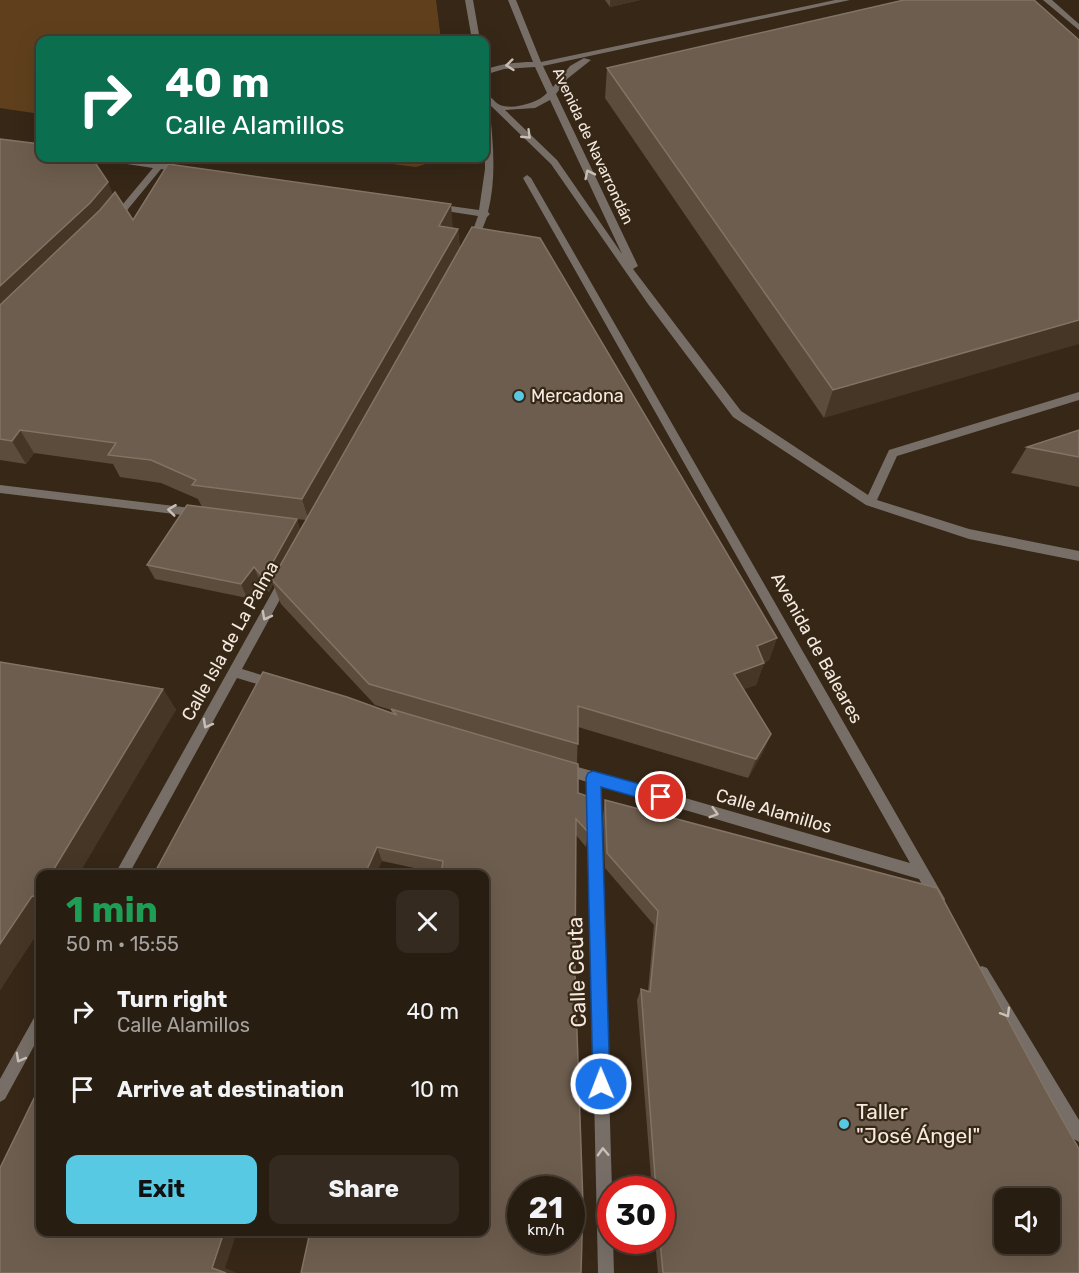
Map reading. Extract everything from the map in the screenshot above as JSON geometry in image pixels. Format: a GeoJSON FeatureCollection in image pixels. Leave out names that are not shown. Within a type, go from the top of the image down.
{"type":"FeatureCollection","features":[{"type":"Feature","properties":{"kind":"street"},"geometry":{"type":"LineString","coordinates":[[469,0],[475,36]]}},
{"type":"Feature","properties":{"kind":"street","name":"Avenida de Navarrondán"},"geometry":{"type":"LineString","coordinates":[[512,0],[552,96],[651,302]]}},
{"type":"Feature","properties":{"kind":"street"},"geometry":{"type":"LineString","coordinates":[[489,70],[498,66],[516,63],[538,65],[846,0]]}},
{"type":"Feature","properties":{"kind":"street"},"geometry":{"type":"LineString","coordinates":[[1047,0],[1079,28]]}},
{"type":"Feature","properties":{"kind":"street"},"geometry":{"type":"LineString","coordinates":[[498,107],[519,109],[540,105],[552,96],[572,67],[610,50]]}},
{"type":"Feature","properties":{"kind":"street","name":"Avenida de Navarrondán"},"geometry":{"type":"LineString","coordinates":[[489,99],[554,162],[651,302],[737,414],[870,502],[969,534],[1079,556]]}},
{"type":"Feature","properties":{"kind":"street"},"geometry":{"type":"LineString","coordinates":[[471,248],[485,214],[491,178],[489,154]]}},
{"type":"Feature","properties":{"kind":"street"},"geometry":{"type":"LineString","coordinates":[[133,162],[194,171]]}},
{"type":"Feature","properties":{"kind":"street"},"geometry":{"type":"LineString","coordinates":[[112,223],[159,166]]}},
{"type":"Feature","properties":{"kind":"street","name":"Avenida de Baleares"},"geometry":{"type":"LineString","coordinates":[[527,178],[946,913]]}},
{"type":"Feature","properties":{"kind":"street"},"geometry":{"type":"LineString","coordinates":[[428,206],[485,214]]}},
{"type":"Feature","properties":{"kind":"street"},"geometry":{"type":"LineString","coordinates":[[870,502],[893,453],[1079,396]]}},
{"type":"Feature","properties":{"kind":"street"},"geometry":{"type":"LineString","coordinates":[[0,489],[211,515]]}},
{"type":"Feature","properties":{"kind":"street","name":"Calle Isla de La Palma"},"geometry":{"type":"LineString","coordinates":[[124,870],[292,567]]}},
{"type":"Feature","properties":{"kind":"street"},"geometry":{"type":"LineString","coordinates":[[235,672],[286,688]]}},
{"type":"Feature","properties":{"kind":"street","name":"Calle Alamillos"},"geometry":{"type":"LineString","coordinates":[[551,765],[922,873]]}},
{"type":"Feature","properties":{"kind":"street","name":"Calle Ceuta"},"geometry":{"type":"LineString","coordinates":[[593,778],[606,1273]]}},
{"type":"Feature","properties":{"kind":"street"},"geometry":{"type":"LineString","coordinates":[[976,964],[1079,1134]]}},
{"type":"Feature","properties":{"kind":"street"},"geometry":{"type":"LineString","coordinates":[[0,1094],[36,1028]]}},
{"type":"Feature","properties":{"kind":"shaded area"},"geometry":{"type":"Polygon","coordinates":[[[0,0],[436,0],[440,36],[36,36],[36,113],[0,108],[0,0]]]}},
{"type":"Feature","properties":{"kind":"shaded area"},"geometry":{"type":"Polygon","coordinates":[[[377,162],[432,162],[416,167],[377,162]]]}},
{"type":"Feature","properties":{"kind":"building"},"geometry":{"type":"Polygon","coordinates":[[[904,0],[1034,0],[1079,40],[1079,320],[833,390],[607,68],[904,0]]]}},
{"type":"Feature","properties":{"kind":"building"},"geometry":{"type":"Polygon","coordinates":[[[0,139],[36,144],[36,162],[95,162],[108,182],[90,203],[0,286],[0,139]]]}},
{"type":"Feature","properties":{"kind":"building"},"geometry":{"type":"Polygon","coordinates":[[[168,164],[451,204],[439,226],[458,229],[302,499],[192,485],[196,480],[151,460],[108,455],[116,443],[20,430],[12,441],[0,439],[0,305],[100,210],[115,192],[133,220],[168,164]]]}},
{"type":"Feature","properties":{"kind":"building"},"geometry":{"type":"Polygon","coordinates":[[[472,227],[540,238],[777,638],[757,646],[764,663],[734,674],[771,734],[756,759],[578,706],[578,744],[369,684],[272,580],[472,227]]]}},
{"type":"Feature","properties":{"kind":"building"},"geometry":{"type":"Polygon","coordinates":[[[1079,430],[1079,457],[1027,447],[1079,430]]]}},
{"type":"Feature","properties":{"kind":"building"},"geometry":{"type":"Polygon","coordinates":[[[187,505],[297,519],[264,578],[254,567],[241,584],[147,565],[187,505]]]}},
{"type":"Feature","properties":{"kind":"building"},"geometry":{"type":"Polygon","coordinates":[[[0,662],[163,689],[53,870],[36,870],[36,897],[32,896],[0,944],[0,662]]]}},
{"type":"Feature","properties":{"kind":"building"},"geometry":{"type":"Polygon","coordinates":[[[263,672],[347,697],[397,715],[391,709],[578,764],[578,793],[587,796],[588,832],[576,819],[575,975],[582,1176],[507,1176],[507,1254],[582,1254],[581,1273],[301,1273],[309,1236],[489,1236],[489,870],[442,870],[443,861],[377,847],[367,870],[156,870],[263,672]]]}},
{"type":"Feature","properties":{"kind":"building"},"geometry":{"type":"Polygon","coordinates":[[[605,800],[937,888],[1079,1149],[1079,1273],[663,1273],[661,1254],[675,1254],[675,1176],[655,1176],[641,989],[650,992],[658,911],[607,853],[605,800]]]}},
{"type":"Feature","properties":{"kind":"building"},"geometry":{"type":"Polygon","coordinates":[[[36,1094],[36,1236],[223,1236],[212,1268],[226,1273],[0,1273],[0,1168],[36,1094]]]}},
{"type":"Feature","properties":{"kind":"place","name":"Mercadona"},"geometry":{"type":"Point","coordinates":[519,396]}},
{"type":"Feature","properties":{"kind":"place","name":"Taller \"José Ángel\""},"geometry":{"type":"Point","coordinates":[844,1124]}},
{"type":"Feature","properties":{"kind":"route"},"geometry":{"type":"LineString","coordinates":[[601,1084],[593,778],[661,797]]}}]}
